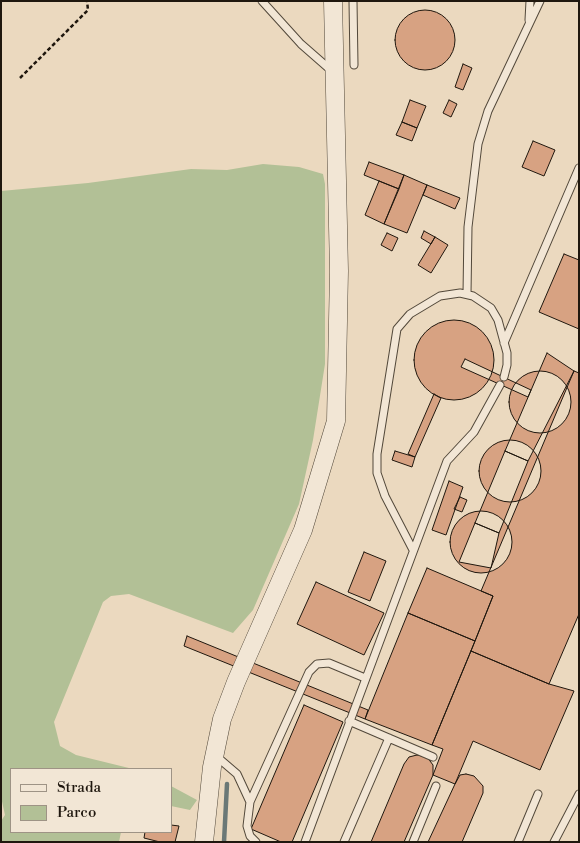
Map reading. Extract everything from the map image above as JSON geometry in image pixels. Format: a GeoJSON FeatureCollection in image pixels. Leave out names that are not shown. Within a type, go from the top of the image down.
{"type":"FeatureCollection","features":[{"type":"Feature","properties":{"kind":"street"},"geometry":{"type":"LineString","coordinates":[[204,842],[214,754],[222,719],[236,682],[304,530],[336,421],[338,271],[333,1]]}},
{"type":"Feature","properties":{"kind":"lane"},"geometry":{"type":"LineString","coordinates":[[262,1],[301,44],[335,74]]}},
{"type":"Feature","properties":{"kind":"lane"},"geometry":{"type":"LineString","coordinates":[[353,1],[354,65]]}},
{"type":"Feature","properties":{"kind":"lane"},"geometry":{"type":"LineString","coordinates":[[528,27],[530,1]]}},
{"type":"Feature","properties":{"kind":"lane"},"geometry":{"type":"LineString","coordinates":[[467,294],[468,227],[478,144],[488,111],[540,1]]}},
{"type":"Feature","properties":{"kind":"lane"},"geometry":{"type":"LineString","coordinates":[[504,343],[579,168]]}},
{"type":"Feature","properties":{"kind":"lane"},"geometry":{"type":"LineString","coordinates":[[413,550],[385,496],[377,473],[394,342],[400,325],[416,309],[440,296],[467,294],[486,304],[496,314],[508,365],[504,377]]}},
{"type":"Feature","properties":{"kind":"lane"},"geometry":{"type":"LineString","coordinates":[[306,842],[365,678],[448,461],[474,432],[500,385]]}},
{"type":"Feature","properties":{"kind":"lane"},"geometry":{"type":"LineString","coordinates":[[256,842],[248,831],[250,802],[306,677],[313,667],[329,663],[365,678]]}},
{"type":"Feature","properties":{"kind":"lane"},"geometry":{"type":"LineString","coordinates":[[349,721],[433,757]]}},
{"type":"Feature","properties":{"kind":"lane"},"geometry":{"type":"LineString","coordinates":[[344,842],[388,738]]}},
{"type":"Feature","properties":{"kind":"lane"},"geometry":{"type":"LineString","coordinates":[[214,754],[237,774],[250,802]]}},
{"type":"Feature","properties":{"kind":"lane"},"geometry":{"type":"LineString","coordinates":[[413,842],[436,786]]}},
{"type":"Feature","properties":{"kind":"lane"},"geometry":{"type":"LineString","coordinates":[[518,842],[538,794]]}},
{"type":"Feature","properties":{"kind":"lane"},"geometry":{"type":"LineString","coordinates":[[554,842],[579,794]]}},
{"type":"Feature","properties":{"kind":"path"},"geometry":{"type":"LineString","coordinates":[[20,78],[88,10],[87,1]]}},
{"type":"Feature","properties":{"kind":"green space"},"geometry":{"type":"Polygon","coordinates":[[[263,164],[299,167],[323,174],[325,184],[325,364],[313,440],[299,504],[253,610],[233,633],[129,594],[111,596],[103,602],[54,722],[60,746],[76,755],[129,768],[10,768],[10,833],[121,833],[119,842],[1,842],[1,821],[5,815],[1,797],[1,191],[88,183],[191,169],[227,170],[263,164]]]}},
{"type":"Feature","properties":{"kind":"green space"},"geometry":{"type":"Polygon","coordinates":[[[172,787],[197,800],[190,810],[172,806],[172,787]]]}},
{"type":"Feature","properties":{"kind":"building"},"geometry":{"type":"Polygon","coordinates":[[[419,10],[431,10],[442,15],[450,23],[455,34],[453,52],[442,65],[431,70],[419,70],[408,65],[400,57],[395,46],[395,34],[400,23],[408,15],[419,10]]]}},
{"type":"Feature","properties":{"kind":"building"},"geometry":{"type":"Polygon","coordinates":[[[463,64],[472,68],[463,90],[455,87],[463,64]]]}},
{"type":"Feature","properties":{"kind":"building"},"geometry":{"type":"Polygon","coordinates":[[[410,100],[426,106],[417,128],[402,122],[410,100]]]}},
{"type":"Feature","properties":{"kind":"building"},"geometry":{"type":"Polygon","coordinates":[[[449,100],[457,104],[451,117],[443,113],[449,100]]]}},
{"type":"Feature","properties":{"kind":"building"},"geometry":{"type":"Polygon","coordinates":[[[402,122],[417,128],[412,141],[396,135],[402,122]]]}},
{"type":"Feature","properties":{"kind":"building"},"geometry":{"type":"Polygon","coordinates":[[[533,141],[555,150],[544,176],[522,167],[533,141]]]}},
{"type":"Feature","properties":{"kind":"building"},"geometry":{"type":"Polygon","coordinates":[[[369,162],[404,175],[399,189],[364,175],[369,162]]]}},
{"type":"Feature","properties":{"kind":"building"},"geometry":{"type":"Polygon","coordinates":[[[404,175],[427,185],[407,233],[384,224],[404,175]]]}},
{"type":"Feature","properties":{"kind":"building"},"geometry":{"type":"Polygon","coordinates":[[[379,181],[399,189],[384,224],[365,215],[379,181]]]}},
{"type":"Feature","properties":{"kind":"building"},"geometry":{"type":"Polygon","coordinates":[[[427,185],[460,198],[455,209],[423,195],[427,185]]]}},
{"type":"Feature","properties":{"kind":"building"},"geometry":{"type":"Polygon","coordinates":[[[424,231],[435,237],[431,244],[421,238],[424,231]]]}},
{"type":"Feature","properties":{"kind":"building"},"geometry":{"type":"Polygon","coordinates":[[[387,233],[398,238],[392,251],[381,245],[387,233]]]}},
{"type":"Feature","properties":{"kind":"building"},"geometry":{"type":"Polygon","coordinates":[[[435,237],[448,245],[431,273],[418,265],[435,237]]]}},
{"type":"Feature","properties":{"kind":"building"},"geometry":{"type":"Polygon","coordinates":[[[564,254],[579,260],[579,329],[539,312],[564,254]]]}},
{"type":"Feature","properties":{"kind":"building"},"geometry":{"type":"Polygon","coordinates":[[[454,320],[469,323],[482,332],[491,345],[494,360],[491,375],[482,388],[469,397],[454,400],[439,397],[426,388],[417,375],[414,360],[417,345],[426,332],[439,323],[454,320]]]}},
{"type":"Feature","properties":{"kind":"building"},"geometry":{"type":"Polygon","coordinates":[[[547,353],[574,371],[528,461],[505,451],[547,353]]]}},
{"type":"Feature","properties":{"kind":"building"},"geometry":{"type":"Polygon","coordinates":[[[465,359],[531,390],[528,397],[461,367],[465,359]]]}},
{"type":"Feature","properties":{"kind":"building"},"geometry":{"type":"Polygon","coordinates":[[[540,371],[552,373],[562,380],[569,390],[571,402],[569,414],[562,424],[552,431],[540,433],[528,431],[518,424],[511,414],[509,402],[511,390],[518,380],[528,373],[540,371]]]}},
{"type":"Feature","properties":{"kind":"building"},"geometry":{"type":"Polygon","coordinates":[[[574,371],[579,373],[579,614],[549,684],[471,651],[493,596],[481,591],[574,371]]]}},
{"type":"Feature","properties":{"kind":"building"},"geometry":{"type":"Polygon","coordinates":[[[434,394],[441,398],[415,457],[408,454],[434,394]]]}},
{"type":"Feature","properties":{"kind":"building"},"geometry":{"type":"Polygon","coordinates":[[[504,440],[516,440],[532,449],[539,459],[541,471],[539,483],[532,493],[516,502],[504,502],[493,497],[484,488],[479,477],[479,465],[484,454],[493,445],[504,440]]]}},
{"type":"Feature","properties":{"kind":"building"},"geometry":{"type":"Polygon","coordinates":[[[395,451],[415,457],[412,467],[392,460],[395,451]]]}},
{"type":"Feature","properties":{"kind":"building"},"geometry":{"type":"Polygon","coordinates":[[[505,451],[528,461],[499,533],[475,523],[505,451]]]}},
{"type":"Feature","properties":{"kind":"building"},"geometry":{"type":"Polygon","coordinates":[[[449,481],[463,487],[446,535],[432,530],[449,481]]]}},
{"type":"Feature","properties":{"kind":"building"},"geometry":{"type":"Polygon","coordinates":[[[460,497],[467,500],[462,512],[454,509],[460,497]]]}},
{"type":"Feature","properties":{"kind":"building"},"geometry":{"type":"Polygon","coordinates":[[[481,511],[493,513],[503,520],[510,530],[512,542],[510,554],[503,564],[493,571],[481,573],[469,571],[459,564],[452,554],[450,542],[452,530],[459,520],[469,513],[481,511]]]}},
{"type":"Feature","properties":{"kind":"building"},"geometry":{"type":"Polygon","coordinates":[[[475,523],[499,533],[491,568],[459,562],[475,523]]]}},
{"type":"Feature","properties":{"kind":"building"},"geometry":{"type":"Polygon","coordinates":[[[364,552],[386,561],[370,601],[348,592],[364,552]]]}},
{"type":"Feature","properties":{"kind":"building"},"geometry":{"type":"Polygon","coordinates":[[[427,568],[493,596],[475,641],[408,613],[427,568]]]}},
{"type":"Feature","properties":{"kind":"building"},"geometry":{"type":"Polygon","coordinates":[[[316,582],[384,613],[364,655],[297,624],[316,582]]]}},
{"type":"Feature","properties":{"kind":"building"},"geometry":{"type":"Polygon","coordinates":[[[408,613],[475,641],[432,745],[365,719],[408,613]]]}},
{"type":"Feature","properties":{"kind":"building"},"geometry":{"type":"Polygon","coordinates":[[[187,636],[368,710],[365,719],[184,646],[187,636]]]}},
{"type":"Feature","properties":{"kind":"building"},"geometry":{"type":"Polygon","coordinates":[[[471,651],[549,684],[574,691],[540,770],[473,741],[455,784],[433,775],[443,749],[432,745],[471,651]]]}},
{"type":"Feature","properties":{"kind":"building"},"geometry":{"type":"Polygon","coordinates":[[[304,705],[343,722],[292,842],[281,842],[251,829],[304,705]]]}},
{"type":"Feature","properties":{"kind":"building"},"geometry":{"type":"Polygon","coordinates":[[[417,755],[427,757],[433,765],[433,775],[404,842],[371,842],[404,764],[409,757],[417,755]]]}},
{"type":"Feature","properties":{"kind":"building"},"geometry":{"type":"Polygon","coordinates":[[[460,775],[474,776],[483,786],[483,793],[462,842],[428,842],[460,775]]]}},
{"type":"Feature","properties":{"kind":"building"},"geometry":{"type":"Polygon","coordinates":[[[172,825],[179,826],[175,842],[160,842],[144,838],[145,833],[172,833],[172,825]]]}},
{"type":"Feature","properties":{"kind":"waterway"},"geometry":{"type":"LineString","coordinates":[[224,842],[227,784]]}}]}
